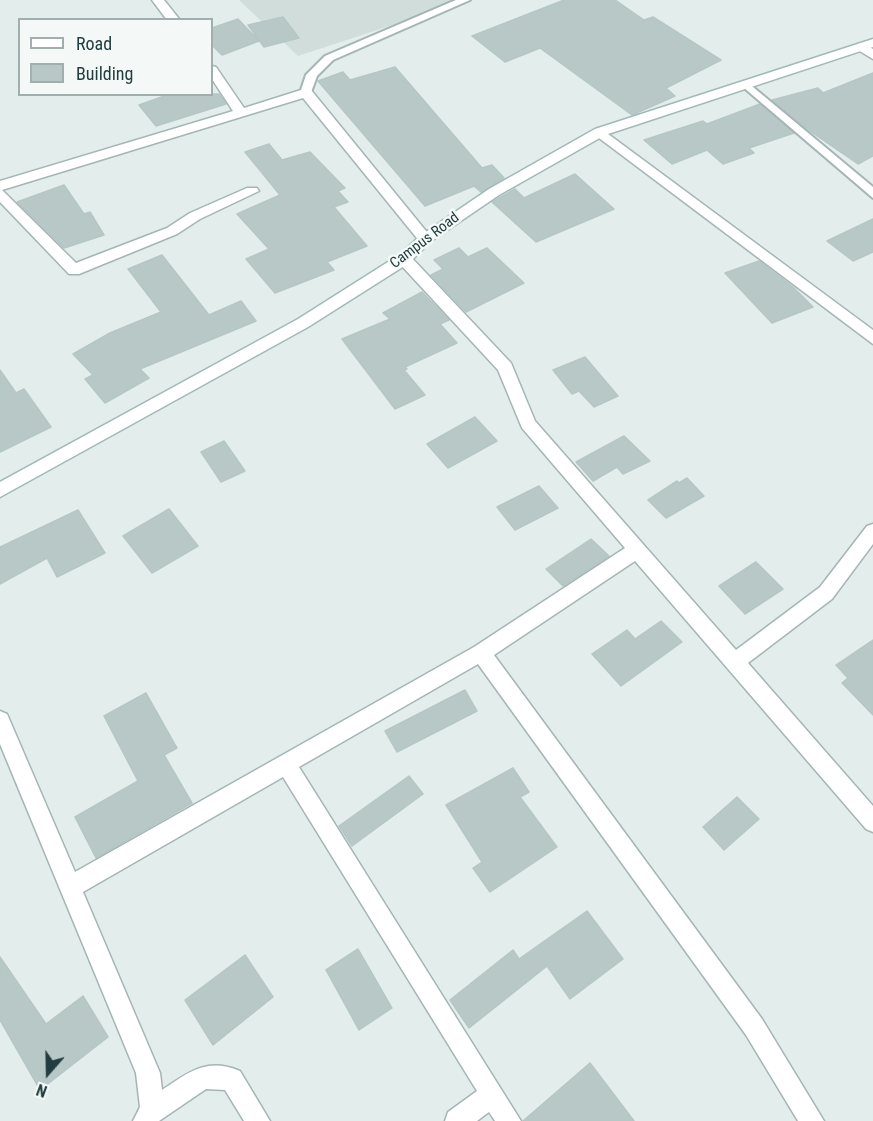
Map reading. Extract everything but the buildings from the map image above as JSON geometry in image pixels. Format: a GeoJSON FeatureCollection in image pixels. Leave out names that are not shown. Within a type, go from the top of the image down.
{"type":"FeatureCollection","features":[{"type":"Feature","properties":{"kind":"street"},"geometry":{"type":"LineString","coordinates":[[158,0],[172,18]]}},
{"type":"Feature","properties":{"kind":"street","name":"Campus Road"},"geometry":{"type":"LineString","coordinates":[[0,490],[303,323],[404,259],[425,239],[494,192],[600,132],[869,48]]}},
{"type":"Feature","properties":{"kind":"street"},"geometry":{"type":"LineString","coordinates":[[213,71],[241,113]]}},
{"type":"Feature","properties":{"kind":"street"},"geometry":{"type":"LineString","coordinates":[[0,186],[306,93],[425,239]]}},
{"type":"Feature","properties":{"kind":"street"},"geometry":{"type":"LineString","coordinates":[[600,132],[873,338]]}},
{"type":"Feature","properties":{"kind":"street"},"geometry":{"type":"LineString","coordinates":[[0,194],[75,270],[172,231],[195,216],[252,191]]}},
{"type":"Feature","properties":{"kind":"street"},"geometry":{"type":"LineString","coordinates":[[404,259],[505,367],[528,424],[873,822]]}},
{"type":"Feature","properties":{"kind":"street"},"geometry":{"type":"LineString","coordinates":[[735,662],[826,593],[873,531]]}},
{"type":"Feature","properties":{"kind":"street"},"geometry":{"type":"LineString","coordinates":[[70,887],[481,653],[637,550]]}},
{"type":"Feature","properties":{"kind":"street"},"geometry":{"type":"LineString","coordinates":[[481,653],[754,1027],[812,1121]]}},
{"type":"Feature","properties":{"kind":"street"},"geometry":{"type":"LineString","coordinates":[[0,720],[148,1073],[149,1115]]}},
{"type":"Feature","properties":{"kind":"street"},"geometry":{"type":"LineString","coordinates":[[286,764],[509,1121]]}},
{"type":"Feature","properties":{"kind":"street"},"geometry":{"type":"LineString","coordinates":[[149,1115],[203,1077],[232,1079],[258,1121]]}},
{"type":"Feature","properties":{"kind":"street"},"geometry":{"type":"LineString","coordinates":[[457,1121],[492,1095]]}},
{"type":"Feature","properties":{"kind":"lane"},"geometry":{"type":"LineString","coordinates":[[306,93],[312,75],[329,58],[465,0]]}},
{"type":"Feature","properties":{"kind":"lane"},"geometry":{"type":"LineString","coordinates":[[747,85],[873,194]]}},
{"type":"Feature","properties":{"kind":"shaded area"},"geometry":{"type":"Polygon","coordinates":[[[239,0],[468,0],[298,56],[239,0]]]}}]}
